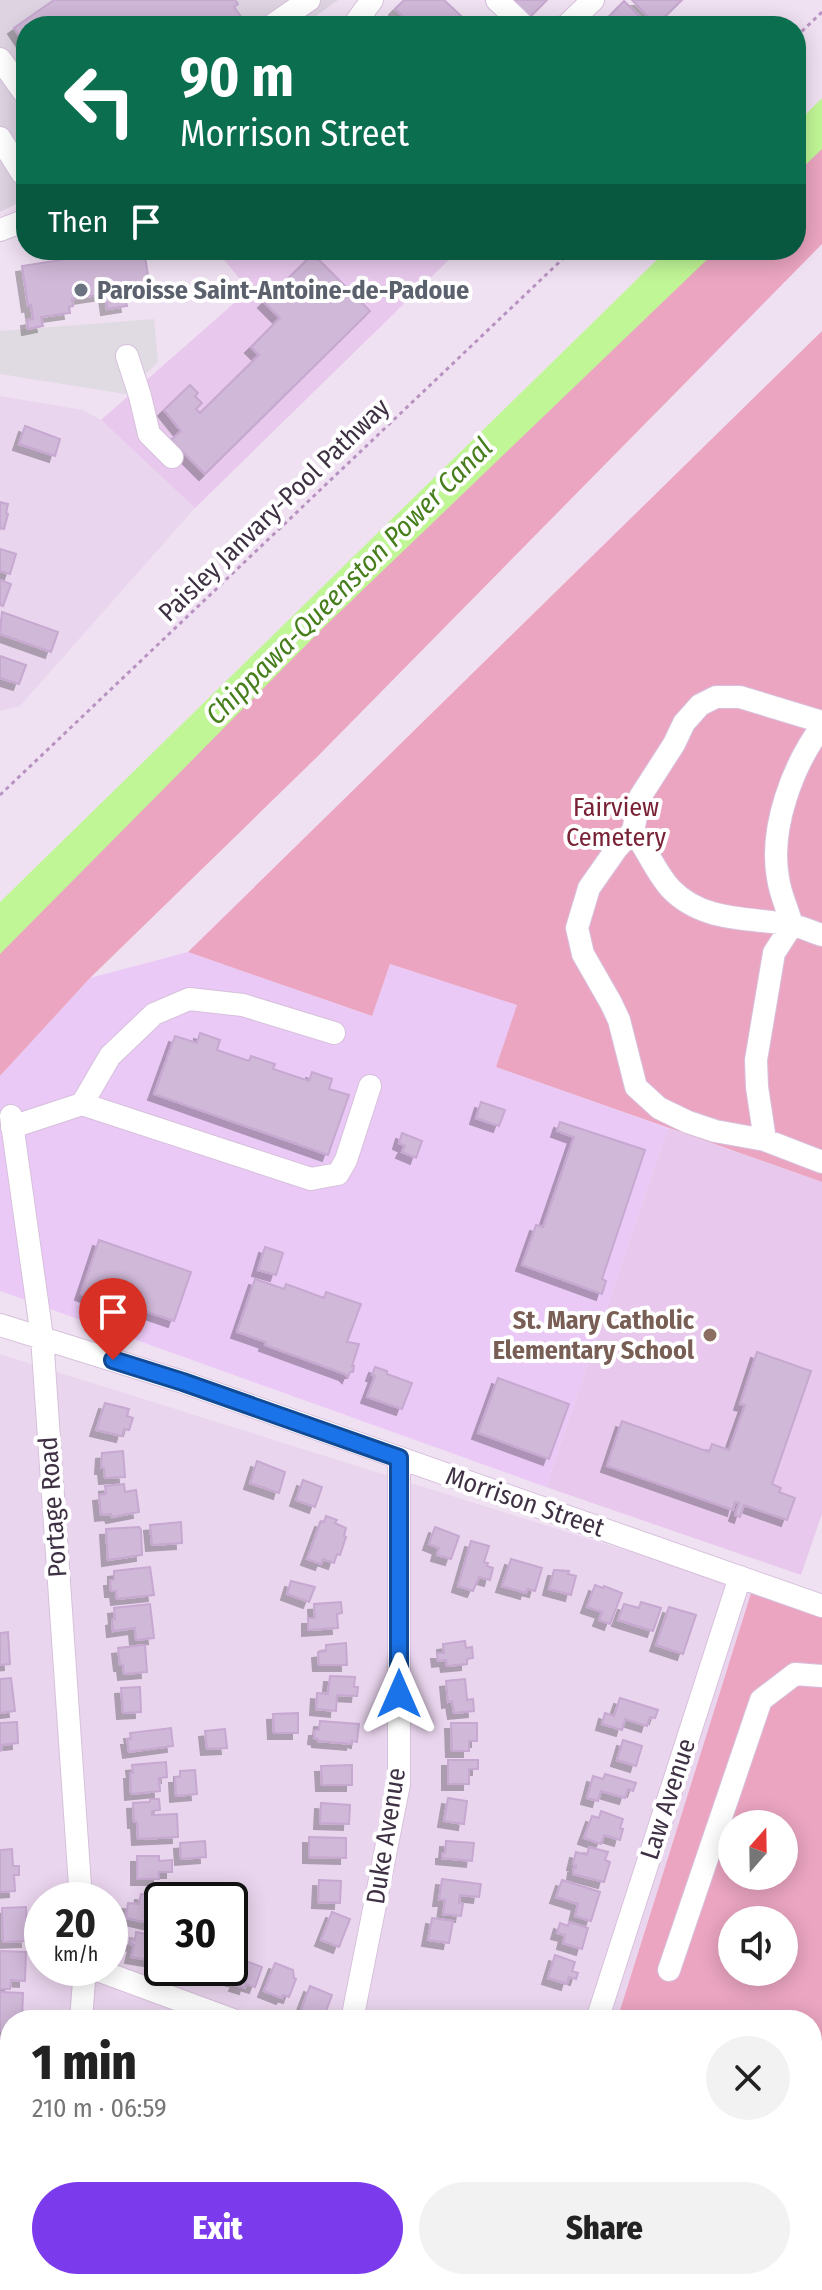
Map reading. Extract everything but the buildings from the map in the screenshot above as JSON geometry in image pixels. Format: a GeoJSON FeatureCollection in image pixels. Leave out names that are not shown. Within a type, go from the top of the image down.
{"type":"FeatureCollection","features":[{"type":"Feature","properties":{"kind":"street"},"geometry":{"type":"LineString","coordinates":[[286,16],[309,0]]}},
{"type":"Feature","properties":{"kind":"street"},"geometry":{"type":"LineString","coordinates":[[497,0],[514,16]]}},
{"type":"Feature","properties":{"kind":"street"},"geometry":{"type":"LineString","coordinates":[[576,16],[593,0]]}},
{"type":"Feature","properties":{"kind":"street"},"geometry":{"type":"LineString","coordinates":[[0,59],[16,81]]}},
{"type":"Feature","properties":{"kind":"street"},"geometry":{"type":"LineString","coordinates":[[0,138],[16,160]]}},
{"type":"Feature","properties":{"kind":"street"},"geometry":{"type":"LineString","coordinates":[[127,356],[149,434],[172,457]]}},
{"type":"Feature","properties":{"kind":"street"},"geometry":{"type":"LineString","coordinates":[[792,925],[777,877],[777,838],[794,772],[822,724],[740,697],[716,697],[700,705],[684,723],[640,797],[633,831],[589,888],[577,928],[583,954],[619,1020],[636,1087],[659,1108],[688,1122],[715,1131],[765,1140],[822,1162]]}},
{"type":"Feature","properties":{"kind":"street"},"geometry":{"type":"LineString","coordinates":[[633,831],[671,889],[691,904],[719,916],[792,925],[822,935]]}},
{"type":"Feature","properties":{"kind":"street"},"geometry":{"type":"LineString","coordinates":[[765,1140],[756,1060],[774,953],[792,925]]}},
{"type":"Feature","properties":{"kind":"street"},"geometry":{"type":"LineString","coordinates":[[334,1033],[243,1005],[189,999],[154,1014],[110,1056],[82,1104],[311,1179],[338,1174],[346,1160],[370,1086]]}},
{"type":"Feature","properties":{"kind":"street","name":"Portage Road"},"geometry":{"type":"LineString","coordinates":[[80,1882],[42,1337],[11,1121],[82,1104]]}},
{"type":"Feature","properties":{"kind":"street","name":"Morrison Street"},"geometry":{"type":"LineString","coordinates":[[0,1325],[183,1382],[822,1606]]}},
{"type":"Feature","properties":{"kind":"street","name":"Duke Avenue"},"geometry":{"type":"LineString","coordinates":[[354,2010],[399,1784],[399,1458]]}},
{"type":"Feature","properties":{"kind":"street","name":"Law Avenue"},"geometry":{"type":"LineString","coordinates":[[600,2010],[740,1577]]}},
{"type":"Feature","properties":{"kind":"street"},"geometry":{"type":"LineString","coordinates":[[669,1970],[761,1700],[795,1674],[822,1676]]}},
{"type":"Feature","properties":{"kind":"street"},"geometry":{"type":"LineString","coordinates":[[128,1981],[206,2010]]}},
{"type":"Feature","properties":{"kind":"street"},"geometry":{"type":"LineString","coordinates":[[82,2010],[84,1986]]}},
{"type":"Feature","properties":{"kind":"path"},"geometry":{"type":"LineString","coordinates":[[806,27],[822,12]]}},
{"type":"Feature","properties":{"kind":"path","name":"Paisley Janvary-Pool Pathway"},"geometry":{"type":"LineString","coordinates":[[0,795],[562,260]]}},
{"type":"Feature","properties":{"kind":"shaded area"},"geometry":{"type":"Polygon","coordinates":[[[0,0],[338,0],[316,16],[16,16],[16,204],[0,212],[0,0]]]}},
{"type":"Feature","properties":{"kind":"shaded area"},"geometry":{"type":"Polygon","coordinates":[[[224,260],[449,260],[195,508],[101,420],[249,290],[224,260]]]}},
{"type":"Feature","properties":{"kind":"shaded area"},"geometry":{"type":"Polygon","coordinates":[[[154,319],[158,362],[125,394],[0,374],[0,331],[154,319]]]}},
{"type":"Feature","properties":{"kind":"shaded area"},"geometry":{"type":"Polygon","coordinates":[[[0,396],[83,410],[101,420],[195,508],[20,706],[0,711],[0,396]]]}},
{"type":"Feature","properties":{"kind":"shaded area"},"geometry":{"type":"Polygon","coordinates":[[[188,952],[371,1016],[390,964],[518,1005],[496,1067],[668,1128],[546,1487],[0,1291],[0,1076],[90,978],[188,952]]]}},
{"type":"Feature","properties":{"kind":"shaded area","name":"St. Mary Catholic Elementary School"},"geometry":{"type":"Polygon","coordinates":[[[668,1128],[822,1182],[822,1514],[801,1575],[546,1487],[668,1128]]]}},
{"type":"Feature","properties":{"kind":"shaded area"},"geometry":{"type":"Polygon","coordinates":[[[0,1354],[752,1590],[620,2010],[0,2010],[0,1354]]]}},
{"type":"Feature","properties":{"kind":"green space"},"geometry":{"type":"Polygon","coordinates":[[[822,136],[822,244],[317,757],[90,978],[0,1076],[0,936],[695,260],[806,260],[806,151],[822,136]]]}},
{"type":"Feature","properties":{"kind":"green space","name":"Fairview Cemetery"},"geometry":{"type":"Polygon","coordinates":[[[822,331],[822,1182],[496,1067],[517,1005],[390,964],[372,1016],[188,952],[822,331]]]}},
{"type":"Feature","properties":{"kind":"green space"},"geometry":{"type":"Polygon","coordinates":[[[752,1590],[822,1616],[822,2010],[620,2010],[752,1590]]]}},
{"type":"Feature","properties":{"kind":"water"},"geometry":{"type":"Polygon","coordinates":[[[822,98],[822,149],[806,164],[806,114],[822,98]]]}},
{"type":"Feature","properties":{"kind":"water","name":"Chippawa-Queenston Power Canal"},"geometry":{"type":"Polygon","coordinates":[[[657,260],[707,260],[322,629],[0,954],[0,902],[657,260]]]}},
{"type":"Feature","properties":{"kind":"place","name":"Paroisse Saint-Antoine-de-Padoue"},"geometry":{"type":"Point","coordinates":[81,290]}},
{"type":"Feature","properties":{"kind":"place","name":"St. Mary Catholic Elementary School"},"geometry":{"type":"Point","coordinates":[710,1335]}},
{"type":"Feature","properties":{"kind":"route"},"geometry":{"type":"LineString","coordinates":[[113,1360],[399,1458],[399,1694]]}}]}
